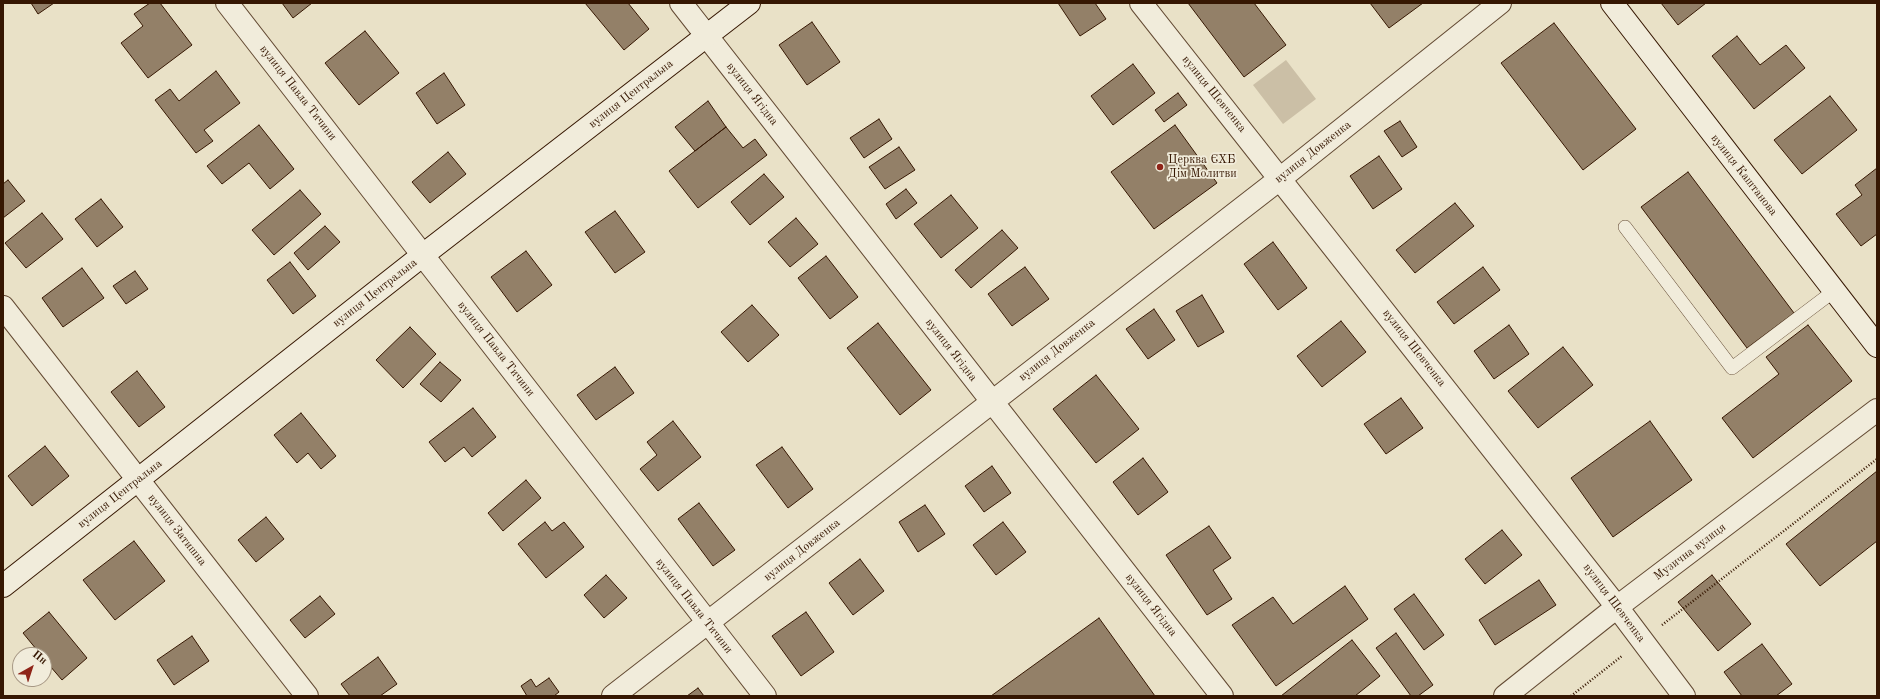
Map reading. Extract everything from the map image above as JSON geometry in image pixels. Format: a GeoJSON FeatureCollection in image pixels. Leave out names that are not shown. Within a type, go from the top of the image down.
{"type":"FeatureCollection","features":[{"type":"Feature","properties":{"kind":"street","name":"вулиця Павла Тичини"},"geometry":{"type":"LineString","coordinates":[[227,3],[765,696]]}},
{"type":"Feature","properties":{"kind":"street","name":"вулиця Ягідна"},"geometry":{"type":"LineString","coordinates":[[681,3],[1222,696]]}},
{"type":"Feature","properties":{"kind":"street","name":"вулиця Центральна"},"geometry":{"type":"LineString","coordinates":[[3,586],[423,255],[749,3]]}},
{"type":"Feature","properties":{"kind":"street","name":"вулиця Шевченка"},"geometry":{"type":"LineString","coordinates":[[1141,3],[1281,178],[1617,607],[1684,696]]}},
{"type":"Feature","properties":{"kind":"street","name":"вулиця Довженка"},"geometry":{"type":"LineString","coordinates":[[613,696],[1281,178],[1500,3]]}},
{"type":"Feature","properties":{"kind":"street","name":"вулиця Каштанова"},"geometry":{"type":"LineString","coordinates":[[1612,3],[1877,346]]}},
{"type":"Feature","properties":{"kind":"street","name":"вулиця Затишна"},"geometry":{"type":"LineString","coordinates":[[3,307],[307,696]]}},
{"type":"Feature","properties":{"kind":"street","name":"Музична вулиця"},"geometry":{"type":"LineString","coordinates":[[1505,696],[1617,607],[1877,410]]}},
{"type":"Feature","properties":{"kind":"lane"},"geometry":{"type":"LineString","coordinates":[[1625,227],[1732,368],[1834,291]]}},
{"type":"Feature","properties":{"kind":"path"},"geometry":{"type":"LineString","coordinates":[[1570,696],[1877,459]]}},
{"type":"Feature","properties":{"kind":"shaded area"},"geometry":{"type":"Polygon","coordinates":[[[1286,60],[1316,99],[1283,124],[1253,85],[1286,60]]]}},
{"type":"Feature","properties":{"kind":"building"},"geometry":{"type":"Polygon","coordinates":[[[31,3],[54,3],[38,14],[31,3]]]}},
{"type":"Feature","properties":{"kind":"building"},"geometry":{"type":"Polygon","coordinates":[[[150,3],[160,3],[192,45],[148,78],[121,43],[143,26],[134,14],[150,3]]]}},
{"type":"Feature","properties":{"kind":"building"},"geometry":{"type":"Polygon","coordinates":[[[282,3],[312,3],[293,18],[282,3]]]}},
{"type":"Feature","properties":{"kind":"building"},"geometry":{"type":"Polygon","coordinates":[[[585,3],[628,3],[649,29],[624,50],[585,3]]]}},
{"type":"Feature","properties":{"kind":"building"},"geometry":{"type":"Polygon","coordinates":[[[1058,3],[1095,3],[1106,19],[1080,36],[1058,3]]]}},
{"type":"Feature","properties":{"kind":"building"},"geometry":{"type":"Polygon","coordinates":[[[1188,3],[1254,3],[1286,45],[1244,77],[1188,3]]]}},
{"type":"Feature","properties":{"kind":"building"},"geometry":{"type":"Polygon","coordinates":[[[1370,3],[1423,3],[1389,28],[1370,3]]]}},
{"type":"Feature","properties":{"kind":"building"},"geometry":{"type":"Polygon","coordinates":[[[1661,3],[1706,3],[1678,25],[1661,3]]]}},
{"type":"Feature","properties":{"kind":"building"},"geometry":{"type":"Polygon","coordinates":[[[812,22],[840,62],[807,85],[779,45],[812,22]]]}},
{"type":"Feature","properties":{"kind":"building"},"geometry":{"type":"Polygon","coordinates":[[[1554,23],[1636,129],[1583,170],[1501,63],[1554,23]]]}},
{"type":"Feature","properties":{"kind":"building"},"geometry":{"type":"Polygon","coordinates":[[[365,31],[399,73],[359,105],[325,63],[365,31]]]}},
{"type":"Feature","properties":{"kind":"building"},"geometry":{"type":"Polygon","coordinates":[[[1737,36],[1760,65],[1786,45],[1805,68],[1754,109],[1712,56],[1737,36]]]}},
{"type":"Feature","properties":{"kind":"building"},"geometry":{"type":"Polygon","coordinates":[[[1133,64],[1155,93],[1113,125],[1091,96],[1133,64]]]}},
{"type":"Feature","properties":{"kind":"building"},"geometry":{"type":"Polygon","coordinates":[[[216,71],[240,103],[204,130],[213,141],[196,153],[155,100],[170,89],[179,101],[216,71]]]}},
{"type":"Feature","properties":{"kind":"building"},"geometry":{"type":"Polygon","coordinates":[[[444,73],[465,105],[437,124],[416,93],[444,73]]]}},
{"type":"Feature","properties":{"kind":"building"},"geometry":{"type":"Polygon","coordinates":[[[1178,93],[1187,105],[1164,122],[1155,110],[1178,93]]]}},
{"type":"Feature","properties":{"kind":"building"},"geometry":{"type":"Polygon","coordinates":[[[1830,96],[1857,130],[1802,174],[1774,140],[1830,96]]]}},
{"type":"Feature","properties":{"kind":"building"},"geometry":{"type":"Polygon","coordinates":[[[708,101],[726,127],[695,151],[675,127],[708,101]]]}},
{"type":"Feature","properties":{"kind":"building"},"geometry":{"type":"Polygon","coordinates":[[[879,119],[892,139],[864,158],[850,138],[879,119]]]}},
{"type":"Feature","properties":{"kind":"building"},"geometry":{"type":"Polygon","coordinates":[[[1400,121],[1417,147],[1402,157],[1384,131],[1400,121]]]}},
{"type":"Feature","properties":{"kind":"building"},"geometry":{"type":"Polygon","coordinates":[[[259,125],[294,169],[270,189],[249,163],[222,184],[207,166],[259,125]]]}},
{"type":"Feature","properties":{"kind":"building"},"geometry":{"type":"Polygon","coordinates":[[[1175,125],[1217,183],[1154,229],[1111,172],[1175,125]]]}},
{"type":"Feature","properties":{"kind":"building"},"geometry":{"type":"Polygon","coordinates":[[[726,127],[743,148],[755,139],[767,155],[698,208],[669,171],[726,127]]]}},
{"type":"Feature","properties":{"kind":"building"},"geometry":{"type":"Polygon","coordinates":[[[899,147],[915,170],[885,189],[869,167],[899,147]]]}},
{"type":"Feature","properties":{"kind":"building"},"geometry":{"type":"Polygon","coordinates":[[[448,152],[466,174],[430,203],[412,182],[448,152]]]}},
{"type":"Feature","properties":{"kind":"building"},"geometry":{"type":"Polygon","coordinates":[[[1379,156],[1402,189],[1373,209],[1350,176],[1379,156]]]}},
{"type":"Feature","properties":{"kind":"building"},"geometry":{"type":"Polygon","coordinates":[[[1877,168],[1877,234],[1861,246],[1836,214],[1862,195],[1855,185],[1877,168]]]}},
{"type":"Feature","properties":{"kind":"building"},"geometry":{"type":"Polygon","coordinates":[[[1688,172],[1794,313],[1747,348],[1641,207],[1688,172]]]}},
{"type":"Feature","properties":{"kind":"building"},"geometry":{"type":"Polygon","coordinates":[[[764,174],[784,197],[750,225],[731,202],[764,174]]]}},
{"type":"Feature","properties":{"kind":"building"},"geometry":{"type":"Polygon","coordinates":[[[8,180],[25,201],[3,218],[3,184],[8,180]]]}},
{"type":"Feature","properties":{"kind":"building"},"geometry":{"type":"Polygon","coordinates":[[[906,189],[917,203],[896,219],[886,204],[906,189]]]}},
{"type":"Feature","properties":{"kind":"building"},"geometry":{"type":"Polygon","coordinates":[[[300,190],[321,214],[274,255],[252,230],[300,190]]]}},
{"type":"Feature","properties":{"kind":"building"},"geometry":{"type":"Polygon","coordinates":[[[951,195],[978,228],[941,258],[914,224],[951,195]]]}},
{"type":"Feature","properties":{"kind":"building"},"geometry":{"type":"Polygon","coordinates":[[[101,199],[123,227],[97,247],[75,219],[101,199]]]}},
{"type":"Feature","properties":{"kind":"building"},"geometry":{"type":"Polygon","coordinates":[[[1455,203],[1474,226],[1415,273],[1396,250],[1455,203]]]}},
{"type":"Feature","properties":{"kind":"building"},"geometry":{"type":"Polygon","coordinates":[[[615,211],[645,252],[615,273],[585,232],[615,211]]]}},
{"type":"Feature","properties":{"kind":"building"},"geometry":{"type":"Polygon","coordinates":[[[42,213],[63,239],[26,268],[5,243],[42,213]]]}},
{"type":"Feature","properties":{"kind":"building"},"geometry":{"type":"Polygon","coordinates":[[[796,218],[818,244],[790,267],[768,242],[796,218]]]}},
{"type":"Feature","properties":{"kind":"building"},"geometry":{"type":"Polygon","coordinates":[[[325,226],[340,242],[308,270],[294,253],[325,226]]]}},
{"type":"Feature","properties":{"kind":"building"},"geometry":{"type":"Polygon","coordinates":[[[1002,230],[1018,248],[971,288],[955,270],[1002,230]]]}},
{"type":"Feature","properties":{"kind":"building"},"geometry":{"type":"Polygon","coordinates":[[[1273,242],[1307,288],[1278,310],[1244,264],[1273,242]]]}},
{"type":"Feature","properties":{"kind":"building"},"geometry":{"type":"Polygon","coordinates":[[[526,251],[552,285],[517,312],[491,277],[526,251]]]}},
{"type":"Feature","properties":{"kind":"building"},"geometry":{"type":"Polygon","coordinates":[[[826,256],[858,297],[830,319],[798,278],[826,256]]]}},
{"type":"Feature","properties":{"kind":"building"},"geometry":{"type":"Polygon","coordinates":[[[290,262],[316,296],[293,314],[267,280],[290,262]]]}},
{"type":"Feature","properties":{"kind":"building"},"geometry":{"type":"Polygon","coordinates":[[[1025,267],[1049,299],[1012,326],[988,294],[1025,267]]]}},
{"type":"Feature","properties":{"kind":"building"},"geometry":{"type":"Polygon","coordinates":[[[1483,267],[1500,290],[1454,324],[1437,302],[1483,267]]]}},
{"type":"Feature","properties":{"kind":"building"},"geometry":{"type":"Polygon","coordinates":[[[82,268],[104,298],[63,327],[42,298],[82,268]]]}},
{"type":"Feature","properties":{"kind":"building"},"geometry":{"type":"Polygon","coordinates":[[[135,271],[148,289],[126,304],[113,286],[135,271]]]}},
{"type":"Feature","properties":{"kind":"building"},"geometry":{"type":"Polygon","coordinates":[[[1202,295],[1224,332],[1198,347],[1176,311],[1202,295]]]}},
{"type":"Feature","properties":{"kind":"building"},"geometry":{"type":"Polygon","coordinates":[[[752,305],[779,335],[748,362],[721,332],[752,305]]]}},
{"type":"Feature","properties":{"kind":"building"},"geometry":{"type":"Polygon","coordinates":[[[1154,309],[1175,340],[1148,359],[1126,329],[1154,309]]]}},
{"type":"Feature","properties":{"kind":"building"},"geometry":{"type":"Polygon","coordinates":[[[1341,321],[1366,352],[1322,387],[1297,356],[1341,321]]]}},
{"type":"Feature","properties":{"kind":"building"},"geometry":{"type":"Polygon","coordinates":[[[878,323],[931,390],[900,415],[847,348],[878,323]]]}},
{"type":"Feature","properties":{"kind":"building"},"geometry":{"type":"Polygon","coordinates":[[[1509,325],[1529,354],[1494,379],[1474,351],[1509,325]]]}},
{"type":"Feature","properties":{"kind":"building"},"geometry":{"type":"Polygon","coordinates":[[[1808,325],[1852,381],[1753,458],[1722,418],[1779,374],[1766,357],[1808,325]]]}},
{"type":"Feature","properties":{"kind":"building"},"geometry":{"type":"Polygon","coordinates":[[[410,327],[436,354],[403,388],[376,360],[410,327]]]}},
{"type":"Feature","properties":{"kind":"building"},"geometry":{"type":"Polygon","coordinates":[[[1563,347],[1593,385],[1538,428],[1508,391],[1563,347]]]}},
{"type":"Feature","properties":{"kind":"building"},"geometry":{"type":"Polygon","coordinates":[[[440,362],[461,380],[441,402],[420,384],[440,362]]]}},
{"type":"Feature","properties":{"kind":"building"},"geometry":{"type":"Polygon","coordinates":[[[615,367],[634,393],[596,420],[577,395],[615,367]]]}},
{"type":"Feature","properties":{"kind":"building"},"geometry":{"type":"Polygon","coordinates":[[[137,371],[165,407],[139,427],[111,392],[137,371]]]}},
{"type":"Feature","properties":{"kind":"building"},"geometry":{"type":"Polygon","coordinates":[[[1096,375],[1139,429],[1096,463],[1053,409],[1096,375]]]}},
{"type":"Feature","properties":{"kind":"building"},"geometry":{"type":"Polygon","coordinates":[[[1401,398],[1423,428],[1386,454],[1364,424],[1401,398]]]}},
{"type":"Feature","properties":{"kind":"building"},"geometry":{"type":"Polygon","coordinates":[[[473,408],[496,437],[472,457],[464,447],[445,462],[429,442],[473,408]]]}},
{"type":"Feature","properties":{"kind":"building"},"geometry":{"type":"Polygon","coordinates":[[[301,413],[336,456],[321,469],[308,453],[297,463],[274,435],[301,413]]]}},
{"type":"Feature","properties":{"kind":"building"},"geometry":{"type":"Polygon","coordinates":[[[673,421],[701,457],[658,491],[640,469],[657,455],[647,442],[673,421]]]}},
{"type":"Feature","properties":{"kind":"building"},"geometry":{"type":"Polygon","coordinates":[[[1650,421],[1692,480],[1613,537],[1571,478],[1650,421]]]}},
{"type":"Feature","properties":{"kind":"building"},"geometry":{"type":"Polygon","coordinates":[[[45,446],[69,476],[32,506],[8,476],[45,446]]]}},
{"type":"Feature","properties":{"kind":"building"},"geometry":{"type":"Polygon","coordinates":[[[782,447],[813,489],[788,508],[756,465],[782,447]]]}},
{"type":"Feature","properties":{"kind":"building"},"geometry":{"type":"Polygon","coordinates":[[[1143,458],[1168,492],[1138,515],[1113,482],[1143,458]]]}},
{"type":"Feature","properties":{"kind":"building"},"geometry":{"type":"Polygon","coordinates":[[[992,466],[1011,493],[984,512],[965,486],[992,466]]]}},
{"type":"Feature","properties":{"kind":"building"},"geometry":{"type":"Polygon","coordinates":[[[1877,471],[1877,541],[1820,586],[1786,544],[1877,471]]]}},
{"type":"Feature","properties":{"kind":"building"},"geometry":{"type":"Polygon","coordinates":[[[526,480],[541,498],[503,531],[488,513],[526,480]]]}},
{"type":"Feature","properties":{"kind":"building"},"geometry":{"type":"Polygon","coordinates":[[[699,503],[735,550],[713,566],[678,519],[699,503]]]}},
{"type":"Feature","properties":{"kind":"building"},"geometry":{"type":"Polygon","coordinates":[[[925,505],[945,534],[918,552],[899,522],[925,505]]]}},
{"type":"Feature","properties":{"kind":"building"},"geometry":{"type":"Polygon","coordinates":[[[266,517],[284,539],[256,562],[238,540],[266,517]]]}},
{"type":"Feature","properties":{"kind":"building"},"geometry":{"type":"Polygon","coordinates":[[[545,522],[552,531],[564,522],[584,547],[546,578],[518,544],[545,522]]]}},
{"type":"Feature","properties":{"kind":"building"},"geometry":{"type":"Polygon","coordinates":[[[1003,522],[1026,552],[996,575],[973,545],[1003,522]]]}},
{"type":"Feature","properties":{"kind":"building"},"geometry":{"type":"Polygon","coordinates":[[[1209,526],[1231,558],[1213,570],[1232,599],[1207,615],[1166,555],[1209,526]]]}},
{"type":"Feature","properties":{"kind":"building"},"geometry":{"type":"Polygon","coordinates":[[[1502,530],[1522,555],[1485,584],[1465,559],[1502,530]]]}},
{"type":"Feature","properties":{"kind":"building"},"geometry":{"type":"Polygon","coordinates":[[[134,541],[165,581],[115,620],[83,580],[134,541]]]}},
{"type":"Feature","properties":{"kind":"building"},"geometry":{"type":"Polygon","coordinates":[[[860,559],[884,591],[853,615],[829,583],[860,559]]]}},
{"type":"Feature","properties":{"kind":"building"},"geometry":{"type":"Polygon","coordinates":[[[606,575],[627,598],[604,618],[584,595],[606,575]]]}},
{"type":"Feature","properties":{"kind":"building"},"geometry":{"type":"Polygon","coordinates":[[[1712,575],[1751,624],[1718,651],[1678,602],[1712,575]]]}},
{"type":"Feature","properties":{"kind":"building"},"geometry":{"type":"Polygon","coordinates":[[[1539,580],[1556,605],[1495,645],[1479,620],[1539,580]]]}},
{"type":"Feature","properties":{"kind":"building"},"geometry":{"type":"Polygon","coordinates":[[[1345,586],[1368,619],[1276,686],[1232,625],[1273,597],[1293,624],[1345,586]]]}},
{"type":"Feature","properties":{"kind":"building"},"geometry":{"type":"Polygon","coordinates":[[[1414,594],[1444,635],[1424,650],[1394,609],[1414,594]]]}},
{"type":"Feature","properties":{"kind":"building"},"geometry":{"type":"Polygon","coordinates":[[[320,596],[335,614],[305,638],[290,620],[320,596]]]}},
{"type":"Feature","properties":{"kind":"building"},"geometry":{"type":"Polygon","coordinates":[[[49,612],[87,658],[62,680],[52,668],[52,647],[34,647],[23,633],[49,612]]]}},
{"type":"Feature","properties":{"kind":"building"},"geometry":{"type":"Polygon","coordinates":[[[806,612],[834,652],[801,676],[772,636],[806,612]]]}},
{"type":"Feature","properties":{"kind":"building"},"geometry":{"type":"Polygon","coordinates":[[[1099,618],[1155,696],[991,696],[1099,618]]]}},
{"type":"Feature","properties":{"kind":"building"},"geometry":{"type":"Polygon","coordinates":[[[1396,633],[1433,685],[1418,696],[1411,696],[1376,648],[1396,633]]]}},
{"type":"Feature","properties":{"kind":"building"},"geometry":{"type":"Polygon","coordinates":[[[192,636],[209,661],[174,685],[157,660],[192,636]]]}},
{"type":"Feature","properties":{"kind":"building"},"geometry":{"type":"Polygon","coordinates":[[[1352,640],[1380,676],[1355,696],[1281,696],[1352,640]]]}},
{"type":"Feature","properties":{"kind":"building"},"geometry":{"type":"Polygon","coordinates":[[[1762,644],[1792,684],[1776,696],[1742,696],[1724,672],[1762,644]]]}},
{"type":"Feature","properties":{"kind":"building"},"geometry":{"type":"Polygon","coordinates":[[[378,657],[397,684],[380,696],[350,696],[341,684],[378,657]]]}},
{"type":"Feature","properties":{"kind":"building"},"geometry":{"type":"Polygon","coordinates":[[[549,678],[559,692],[554,696],[527,696],[521,686],[531,679],[536,687],[549,678]]]}},
{"type":"Feature","properties":{"kind":"building"},"geometry":{"type":"Polygon","coordinates":[[[698,688],[704,696],[687,696],[698,688]]]}},
{"type":"Feature","properties":{"kind":"place","name":"Церква ЄХБ Дім Молитви"},"geometry":{"type":"Point","coordinates":[1160,167]}}]}
